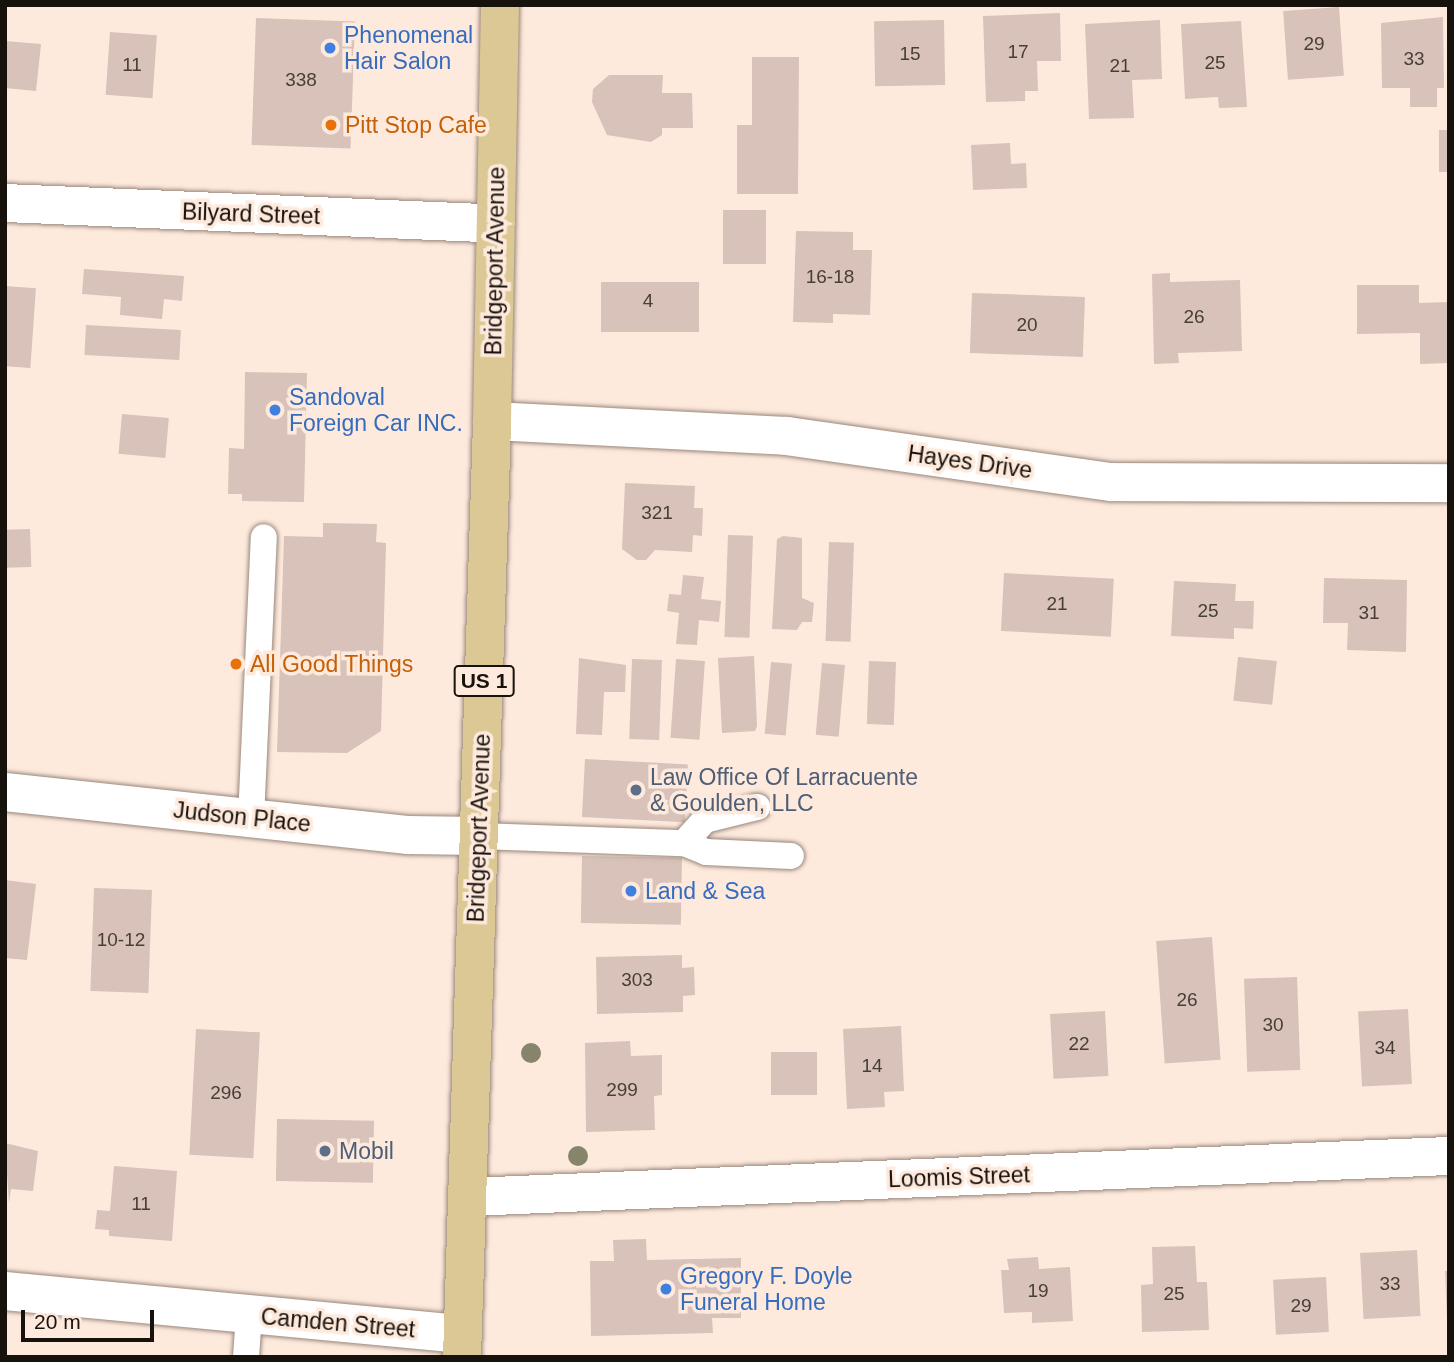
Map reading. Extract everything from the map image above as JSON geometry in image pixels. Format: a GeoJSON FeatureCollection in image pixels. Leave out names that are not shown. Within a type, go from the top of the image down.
{"type":"FeatureCollection","features":[{"type":"Feature","properties":{"kind":"main road","name":"Bridgeport Avenue"},"geometry":{"type":"LineString","coordinates":[[462,1345],[470,1197],[492,421],[499,5]]}},
{"type":"Feature","properties":{"kind":"street","name":"Bilyard Street"},"geometry":{"type":"LineString","coordinates":[[5,203],[496,224]]}},
{"type":"Feature","properties":{"kind":"street","name":"Hayes Drive"},"geometry":{"type":"LineString","coordinates":[[492,421],[787,436],[1111,482],[1449,483]]}},
{"type":"Feature","properties":{"kind":"street","name":"Judson Place"},"geometry":{"type":"LineString","coordinates":[[5,792],[409,835],[479,836]]}},
{"type":"Feature","properties":{"kind":"street","name":"Loomis Street"},"geometry":{"type":"LineString","coordinates":[[470,1197],[1449,1156]]}},
{"type":"Feature","properties":{"kind":"street","name":"Camden Street"},"geometry":{"type":"LineString","coordinates":[[5,1292],[249,1314],[462,1345]]}},
{"type":"Feature","properties":{"kind":"lane"},"geometry":{"type":"LineString","coordinates":[[251,818],[264,537]]}},
{"type":"Feature","properties":{"kind":"lane"},"geometry":{"type":"LineString","coordinates":[[684,843],[705,820],[757,807]]}},
{"type":"Feature","properties":{"kind":"lane"},"geometry":{"type":"LineString","coordinates":[[479,836],[684,843],[706,852],[792,856]]}},
{"type":"Feature","properties":{"kind":"lane"},"geometry":{"type":"LineString","coordinates":[[246,1357],[249,1314]]}},
{"type":"Feature","properties":{"kind":"building"},"geometry":{"type":"Polygon","coordinates":[[[1339,7],[1344,76],[1288,80],[1283,11],[1339,7]]]}},
{"type":"Feature","properties":{"kind":"building"},"geometry":{"type":"Polygon","coordinates":[[[1060,13],[1061,61],[1037,61],[1038,91],[1025,91],[1025,101],[986,102],[983,16],[1060,13]]]}},
{"type":"Feature","properties":{"kind":"building"},"geometry":{"type":"Polygon","coordinates":[[[1443,17],[1444,88],[1437,88],[1437,107],[1410,107],[1410,88],[1382,88],[1381,23],[1443,17]]]}},
{"type":"Feature","properties":{"kind":"building"},"geometry":{"type":"Polygon","coordinates":[[[256,18],[355,21],[351,148],[252,145],[256,18]]]}},
{"type":"Feature","properties":{"kind":"building"},"geometry":{"type":"Polygon","coordinates":[[[944,20],[945,85],[875,86],[874,21],[944,20]]]}},
{"type":"Feature","properties":{"kind":"building"},"geometry":{"type":"Polygon","coordinates":[[[1160,20],[1162,79],[1132,80],[1134,118],[1089,119],[1085,24],[1160,20]]]}},
{"type":"Feature","properties":{"kind":"building"},"geometry":{"type":"Polygon","coordinates":[[[1241,21],[1247,107],[1219,108],[1218,97],[1185,99],[1181,24],[1241,21]]]}},
{"type":"Feature","properties":{"kind":"building"},"geometry":{"type":"Polygon","coordinates":[[[110,32],[157,35],[152,98],[106,95],[110,32]]]}},
{"type":"Feature","properties":{"kind":"building"},"geometry":{"type":"Polygon","coordinates":[[[5,41],[41,44],[36,91],[5,88],[5,41]]]}},
{"type":"Feature","properties":{"kind":"building"},"geometry":{"type":"Polygon","coordinates":[[[752,57],[799,57],[798,194],[737,194],[737,125],[752,125],[752,57]]]}},
{"type":"Feature","properties":{"kind":"building"},"geometry":{"type":"Polygon","coordinates":[[[609,75],[663,75],[662,93],[692,93],[693,128],[662,128],[662,135],[651,142],[607,135],[592,102],[593,89],[609,75]]]}},
{"type":"Feature","properties":{"kind":"building"},"geometry":{"type":"Polygon","coordinates":[[[1439,130],[1449,130],[1449,172],[1439,172],[1439,130]]]}},
{"type":"Feature","properties":{"kind":"building"},"geometry":{"type":"Polygon","coordinates":[[[1010,143],[1011,164],[1026,163],[1027,188],[973,190],[971,145],[1010,143]]]}},
{"type":"Feature","properties":{"kind":"building"},"geometry":{"type":"Polygon","coordinates":[[[723,210],[766,210],[766,264],[723,264],[723,210]]]}},
{"type":"Feature","properties":{"kind":"building"},"geometry":{"type":"Polygon","coordinates":[[[796,231],[853,232],[853,250],[872,250],[870,315],[833,314],[833,323],[793,322],[796,231]]]}},
{"type":"Feature","properties":{"kind":"building"},"geometry":{"type":"Polygon","coordinates":[[[84,269],[184,276],[182,301],[164,299],[162,319],[120,315],[121,297],[82,294],[84,269]]]}},
{"type":"Feature","properties":{"kind":"building"},"geometry":{"type":"Polygon","coordinates":[[[1170,273],[1170,282],[1240,280],[1242,351],[1178,353],[1179,363],[1154,364],[1152,274],[1170,273]]]}},
{"type":"Feature","properties":{"kind":"building"},"geometry":{"type":"Polygon","coordinates":[[[601,282],[699,282],[699,332],[601,332],[601,282]]]}},
{"type":"Feature","properties":{"kind":"building"},"geometry":{"type":"Polygon","coordinates":[[[1357,285],[1419,285],[1419,303],[1449,302],[1449,363],[1420,364],[1420,333],[1357,334],[1357,285]]]}},
{"type":"Feature","properties":{"kind":"building"},"geometry":{"type":"Polygon","coordinates":[[[5,286],[36,288],[30,368],[5,366],[5,286]]]}},
{"type":"Feature","properties":{"kind":"building"},"geometry":{"type":"Polygon","coordinates":[[[972,293],[1085,297],[1083,357],[970,353],[972,293]]]}},
{"type":"Feature","properties":{"kind":"building"},"geometry":{"type":"Polygon","coordinates":[[[86,325],[181,330],[179,360],[84,355],[86,325]]]}},
{"type":"Feature","properties":{"kind":"building","name":"Sandoval Foreign Car INC."},"geometry":{"type":"Polygon","coordinates":[[[245,372],[307,373],[304,502],[242,501],[242,494],[228,494],[229,448],[244,449],[245,372]]]}},
{"type":"Feature","properties":{"kind":"building"},"geometry":{"type":"Polygon","coordinates":[[[122,414],[169,418],[165,458],[119,454],[122,414]]]}},
{"type":"Feature","properties":{"kind":"building"},"geometry":{"type":"Polygon","coordinates":[[[625,483],[695,486],[694,508],[703,508],[702,536],[693,535],[692,552],[655,550],[646,560],[637,560],[622,549],[625,483]]]}},
{"type":"Feature","properties":{"kind":"building"},"geometry":{"type":"Polygon","coordinates":[[[323,523],[377,524],[376,542],[386,543],[381,731],[347,753],[277,752],[284,536],[323,537],[323,523]]]}},
{"type":"Feature","properties":{"kind":"building"},"geometry":{"type":"Polygon","coordinates":[[[30,529],[31,567],[6,568],[5,530],[30,529]]]}},
{"type":"Feature","properties":{"kind":"building"},"geometry":{"type":"Polygon","coordinates":[[[728,535],[753,536],[749,638],[724,637],[728,535]]]}},
{"type":"Feature","properties":{"kind":"building"},"geometry":{"type":"Polygon","coordinates":[[[783,536],[802,538],[802,598],[814,603],[812,622],[802,622],[797,630],[772,629],[777,539],[783,536]]]}},
{"type":"Feature","properties":{"kind":"building"},"geometry":{"type":"Polygon","coordinates":[[[829,542],[854,543],[851,642],[826,641],[829,542]]]}},
{"type":"Feature","properties":{"kind":"building"},"geometry":{"type":"Polygon","coordinates":[[[1004,573],[1114,579],[1111,637],[1001,631],[1004,573]]]}},
{"type":"Feature","properties":{"kind":"building"},"geometry":{"type":"Polygon","coordinates":[[[683,575],[704,577],[701,599],[721,601],[719,622],[699,620],[697,645],[676,644],[679,613],[667,611],[669,594],[681,595],[683,575]]]}},
{"type":"Feature","properties":{"kind":"building"},"geometry":{"type":"Polygon","coordinates":[[[1324,578],[1407,580],[1406,652],[1347,650],[1348,623],[1323,623],[1324,578]]]}},
{"type":"Feature","properties":{"kind":"building"},"geometry":{"type":"Polygon","coordinates":[[[1174,581],[1236,584],[1235,601],[1254,601],[1253,629],[1234,628],[1234,639],[1171,636],[1174,581]]]}},
{"type":"Feature","properties":{"kind":"building"},"geometry":{"type":"Polygon","coordinates":[[[754,656],[755,731],[722,733],[718,658],[754,656]]]}},
{"type":"Feature","properties":{"kind":"building"},"geometry":{"type":"Polygon","coordinates":[[[1238,657],[1277,661],[1272,705],[1233,701],[1238,657]]]}},
{"type":"Feature","properties":{"kind":"building"},"geometry":{"type":"Polygon","coordinates":[[[579,658],[626,665],[625,692],[604,692],[602,735],[576,734],[579,658]]]}},
{"type":"Feature","properties":{"kind":"building"},"geometry":{"type":"Polygon","coordinates":[[[632,659],[662,660],[659,740],[629,739],[632,659]]]}},
{"type":"Feature","properties":{"kind":"building"},"geometry":{"type":"Polygon","coordinates":[[[676,659],[705,661],[699,740],[670,738],[676,659]]]}},
{"type":"Feature","properties":{"kind":"building"},"geometry":{"type":"Polygon","coordinates":[[[869,661],[896,662],[894,725],[867,724],[869,661]]]}},
{"type":"Feature","properties":{"kind":"building"},"geometry":{"type":"Polygon","coordinates":[[[771,662],[792,664],[786,736],[765,734],[771,662]]]}},
{"type":"Feature","properties":{"kind":"building"},"geometry":{"type":"Polygon","coordinates":[[[822,663],[845,665],[839,737],[816,735],[822,663]]]}},
{"type":"Feature","properties":{"kind":"building","name":"Law Office Of Larracuente & Goulden, LLC"},"geometry":{"type":"Polygon","coordinates":[[[585,759],[688,764],[685,822],[582,817],[585,759]]]}},
{"type":"Feature","properties":{"kind":"building","name":"Land & Sea"},"geometry":{"type":"Polygon","coordinates":[[[582,856],[682,858],[681,925],[581,923],[582,856]]]}},
{"type":"Feature","properties":{"kind":"building"},"geometry":{"type":"Polygon","coordinates":[[[5,880],[36,884],[27,960],[5,958],[5,880]]]}},
{"type":"Feature","properties":{"kind":"building"},"geometry":{"type":"Polygon","coordinates":[[[94,888],[152,890],[148,993],[90,991],[94,888]]]}},
{"type":"Feature","properties":{"kind":"building"},"geometry":{"type":"Polygon","coordinates":[[[1212,937],[1221,1060],[1165,1064],[1156,941],[1212,937]]]}},
{"type":"Feature","properties":{"kind":"building"},"geometry":{"type":"Polygon","coordinates":[[[682,955],[682,968],[694,967],[695,995],[683,996],[683,1012],[597,1014],[596,957],[682,955]]]}},
{"type":"Feature","properties":{"kind":"building"},"geometry":{"type":"Polygon","coordinates":[[[1297,977],[1300,1070],[1247,1072],[1244,979],[1297,977]]]}},
{"type":"Feature","properties":{"kind":"building"},"geometry":{"type":"Polygon","coordinates":[[[1408,1009],[1412,1084],[1362,1087],[1358,1012],[1408,1009]]]}},
{"type":"Feature","properties":{"kind":"building"},"geometry":{"type":"Polygon","coordinates":[[[1105,1011],[1108,1076],[1053,1079],[1050,1014],[1105,1011]]]}},
{"type":"Feature","properties":{"kind":"building"},"geometry":{"type":"Polygon","coordinates":[[[901,1026],[904,1091],[884,1092],[885,1107],[847,1109],[843,1029],[901,1026]]]}},
{"type":"Feature","properties":{"kind":"building"},"geometry":{"type":"Polygon","coordinates":[[[196,1029],[260,1032],[253,1158],[189,1155],[196,1029]]]}},
{"type":"Feature","properties":{"kind":"building"},"geometry":{"type":"Polygon","coordinates":[[[630,1041],[631,1056],[662,1055],[662,1095],[654,1096],[655,1130],[586,1132],[585,1043],[630,1041]]]}},
{"type":"Feature","properties":{"kind":"building"},"geometry":{"type":"Polygon","coordinates":[[[771,1052],[817,1052],[817,1095],[771,1095],[771,1052]]]}},
{"type":"Feature","properties":{"kind":"building","name":"Mobil"},"geometry":{"type":"Polygon","coordinates":[[[277,1119],[374,1121],[373,1183],[276,1181],[277,1119]]]}},
{"type":"Feature","properties":{"kind":"building"},"geometry":{"type":"Polygon","coordinates":[[[5,1143],[38,1151],[33,1191],[11,1189],[9,1203],[5,1143]]]}},
{"type":"Feature","properties":{"kind":"building"},"geometry":{"type":"Polygon","coordinates":[[[114,1166],[177,1171],[172,1241],[109,1236],[109,1230],[95,1229],[97,1210],[110,1211],[114,1166]]]}},
{"type":"Feature","properties":{"kind":"building","name":"Gregory F. Doyle Funeral Home"},"geometry":{"type":"Polygon","coordinates":[[[646,1239],[647,1260],[741,1258],[741,1318],[712,1318],[713,1333],[591,1336],[590,1261],[614,1261],[613,1240],[646,1239]]]}},
{"type":"Feature","properties":{"kind":"building"},"geometry":{"type":"Polygon","coordinates":[[[1195,1246],[1197,1282],[1207,1282],[1209,1330],[1142,1332],[1141,1285],[1153,1284],[1152,1247],[1195,1246]]]}},
{"type":"Feature","properties":{"kind":"building"},"geometry":{"type":"Polygon","coordinates":[[[1417,1250],[1420,1316],[1364,1319],[1360,1253],[1417,1250]]]}},
{"type":"Feature","properties":{"kind":"building"},"geometry":{"type":"Polygon","coordinates":[[[1038,1257],[1039,1269],[1070,1267],[1073,1321],[1032,1323],[1032,1312],[1004,1313],[1001,1270],[1009,1270],[1007,1259],[1038,1257]]]}},
{"type":"Feature","properties":{"kind":"building"},"geometry":{"type":"Polygon","coordinates":[[[1445,1271],[1449,1271],[1449,1319],[1447,1319],[1445,1271]]]}},
{"type":"Feature","properties":{"kind":"building"},"geometry":{"type":"Polygon","coordinates":[[[1326,1277],[1329,1332],[1276,1335],[1273,1280],[1326,1277]]]}},
{"type":"Feature","properties":{"kind":"place","name":"Phenomenal Hair Salon"},"geometry":{"type":"Point","coordinates":[330,48]}},
{"type":"Feature","properties":{"kind":"place","name":"Pitt Stop Cafe"},"geometry":{"type":"Point","coordinates":[331,125]}},
{"type":"Feature","properties":{"kind":"place","name":"Sandoval Foreign Car INC."},"geometry":{"type":"Point","coordinates":[275,410]}},
{"type":"Feature","properties":{"kind":"place","name":"All Good Things"},"geometry":{"type":"Point","coordinates":[236,664]}},
{"type":"Feature","properties":{"kind":"place","name":"Law Office Of Larracuente & Goulden, LLC"},"geometry":{"type":"Point","coordinates":[636,790]}},
{"type":"Feature","properties":{"kind":"place","name":"Land & Sea"},"geometry":{"type":"Point","coordinates":[631,891]}},
{"type":"Feature","properties":{"kind":"place","name":"Mobil"},"geometry":{"type":"Point","coordinates":[325,1151]}},
{"type":"Feature","properties":{"kind":"place","name":"Gregory F. Doyle Funeral Home"},"geometry":{"type":"Point","coordinates":[666,1289]}}]}
